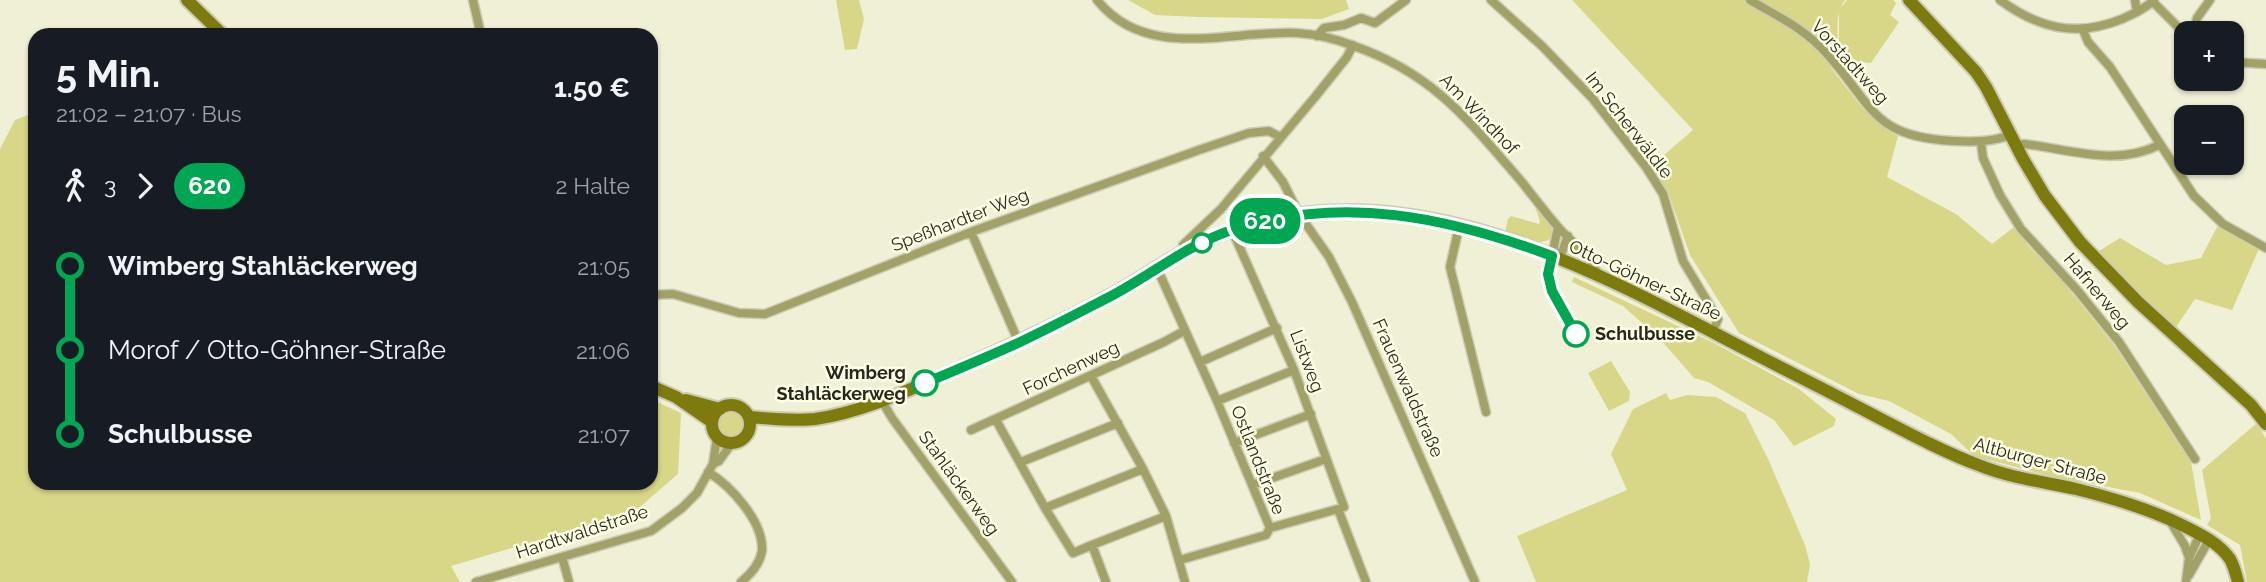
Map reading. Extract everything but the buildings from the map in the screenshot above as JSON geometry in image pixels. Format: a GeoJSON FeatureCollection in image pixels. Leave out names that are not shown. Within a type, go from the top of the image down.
{"type":"FeatureCollection","features":[{"type":"Feature","properties":{"kind":"street"},"geometry":{"type":"LineString","coordinates":[[187,0],[216,28]]}},
{"type":"Feature","properties":{"kind":"street"},"geometry":{"type":"LineString","coordinates":[[473,0],[479,28]]}},
{"type":"Feature","properties":{"kind":"street","name":"Am Windhof"},"geometry":{"type":"LineString","coordinates":[[1097,0],[1111,16],[1152,36],[1178,39],[1281,33],[1317,36],[1353,45],[1404,67],[1445,98],[1479,133],[1558,227],[1593,262],[1598,275]]}},
{"type":"Feature","properties":{"kind":"street","name":"Am Windhof"},"geometry":{"type":"LineString","coordinates":[[1317,36],[1324,28],[1344,25],[1361,18],[1375,23],[1406,0]]}},
{"type":"Feature","properties":{"kind":"street","name":"Im Scherwäldle"},"geometry":{"type":"LineString","coordinates":[[1491,0],[1542,46],[1593,99],[1654,179],[1663,194],[1684,261],[1718,319],[1713,331]]}},
{"type":"Feature","properties":{"kind":"street","name":"Vorstadtweg"},"geometry":{"type":"LineString","coordinates":[[1750,0],[1796,25],[1828,55],[1874,114],[1894,130],[1908,135],[1944,140],[2014,141],[2111,156],[2144,153],[2159,145]]}},
{"type":"Feature","properties":{"kind":"street"},"geometry":{"type":"LineString","coordinates":[[1909,0],[1976,72],[2045,196],[2080,242],[2138,302],[2251,405],[2266,424]]}},
{"type":"Feature","properties":{"kind":"street"},"geometry":{"type":"LineString","coordinates":[[2000,0],[2034,21],[2063,28],[2083,30],[2116,22],[2153,1],[2174,23]]}},
{"type":"Feature","properties":{"kind":"street"},"geometry":{"type":"LineString","coordinates":[[2135,0],[2137,12]]}},
{"type":"Feature","properties":{"kind":"street"},"geometry":{"type":"LineString","coordinates":[[2196,21],[2210,0]]}},
{"type":"Feature","properties":{"kind":"street"},"geometry":{"type":"LineString","coordinates":[[2083,30],[2088,42],[2110,67],[2194,196],[2223,224],[2266,248]]}},
{"type":"Feature","properties":{"kind":"street"},"geometry":{"type":"LineString","coordinates":[[1186,251],[1183,245],[1221,209],[1339,67],[1353,45]]}},
{"type":"Feature","properties":{"kind":"street"},"geometry":{"type":"LineString","coordinates":[[2244,63],[2266,64]]}},
{"type":"Feature","properties":{"kind":"street","name":"Speßhardter Weg"},"geometry":{"type":"LineString","coordinates":[[658,295],[673,294],[739,313],[765,314],[971,232],[1249,133],[1269,131],[1280,137]]}},
{"type":"Feature","properties":{"kind":"street","name":"Hafnerweg"},"geometry":{"type":"LineString","coordinates":[[1982,142],[1983,158],[2000,195],[2021,229],[2070,281],[2119,342],[2196,459]]}},
{"type":"Feature","properties":{"kind":"street","name":"Frauenwaldstraße"},"geometry":{"type":"LineString","coordinates":[[1263,156],[1283,182],[1299,214],[1329,257],[1352,302],[1475,582]]}},
{"type":"Feature","properties":{"kind":"street","name":"Otto-Göhner-Straße"},"geometry":{"type":"LineString","coordinates":[[750,423],[816,418],[882,401],[1019,343],[1115,293],[1186,251],[1232,230],[1299,214],[1335,211],[1417,217],[1509,240],[1598,275],[1743,348]]}},
{"type":"Feature","properties":{"kind":"street"},"geometry":{"type":"LineString","coordinates":[[1459,227],[1450,267],[1486,412]]}},
{"type":"Feature","properties":{"kind":"street"},"geometry":{"type":"LineString","coordinates":[[1552,256],[1558,227]]}},
{"type":"Feature","properties":{"kind":"street","name":"Listweg"},"geometry":{"type":"LineString","coordinates":[[1232,230],[1294,370],[1344,507]]}},
{"type":"Feature","properties":{"kind":"street"},"geometry":{"type":"LineString","coordinates":[[971,232],[1019,343]]}},
{"type":"Feature","properties":{"kind":"street"},"geometry":{"type":"LineString","coordinates":[[1552,256],[1562,252],[1568,236]]}},
{"type":"Feature","properties":{"kind":"street","name":"Ostlandstraße"},"geometry":{"type":"LineString","coordinates":[[1154,270],[1161,277],[1200,362],[1270,528],[1338,509],[1366,582]]}},
{"type":"Feature","properties":{"kind":"street"},"geometry":{"type":"LineString","coordinates":[[1200,362],[1277,328]]}},
{"type":"Feature","properties":{"kind":"street","name":"Forchenweg"},"geometry":{"type":"LineString","coordinates":[[971,430],[1184,331]]}},
{"type":"Feature","properties":{"kind":"street","name":"Altburger Straße"},"geometry":{"type":"LineString","coordinates":[[1743,348],[1907,433],[1983,467],[2120,500],[2168,518],[2220,547],[2230,559],[2238,582]]}},
{"type":"Feature","properties":{"kind":"street"},"geometry":{"type":"LineString","coordinates":[[1217,401],[1294,370]]}},
{"type":"Feature","properties":{"kind":"street"},"geometry":{"type":"LineString","coordinates":[[1091,376],[1167,516],[1185,582]]}},
{"type":"Feature","properties":{"kind":"street"},"geometry":{"type":"LineString","coordinates":[[658,389],[720,409],[737,405],[747,412],[750,423],[742,440],[732,443],[717,437],[712,422],[720,409]]}},
{"type":"Feature","properties":{"kind":"street"},"geometry":{"type":"LineString","coordinates":[[676,397],[712,422]]}},
{"type":"Feature","properties":{"kind":"street","name":"Stahläckerweg"},"geometry":{"type":"LineString","coordinates":[[882,401],[1012,582]]}},
{"type":"Feature","properties":{"kind":"street"},"geometry":{"type":"LineString","coordinates":[[1234,443],[1311,414]]}},
{"type":"Feature","properties":{"kind":"street"},"geometry":{"type":"LineString","coordinates":[[996,420],[1074,555],[1092,545],[1167,516]]}},
{"type":"Feature","properties":{"kind":"street"},"geometry":{"type":"LineString","coordinates":[[1021,462],[1118,423]]}},
{"type":"Feature","properties":{"kind":"street","name":"Hardtwaldstraße"},"geometry":{"type":"LineString","coordinates":[[476,582],[651,531],[697,493],[713,464],[717,437]]}},
{"type":"Feature","properties":{"kind":"street","name":"Hardtwaldstraße"},"geometry":{"type":"LineString","coordinates":[[713,464],[719,461],[732,443]]}},
{"type":"Feature","properties":{"kind":"street"},"geometry":{"type":"LineString","coordinates":[[1252,485],[1326,459]]}},
{"type":"Feature","properties":{"kind":"street"},"geometry":{"type":"LineString","coordinates":[[1045,508],[1143,468]]}},
{"type":"Feature","properties":{"kind":"street"},"geometry":{"type":"LineString","coordinates":[[708,472],[726,484],[742,502],[757,526],[762,550],[756,567],[741,582]]}},
{"type":"Feature","properties":{"kind":"street"},"geometry":{"type":"LineString","coordinates":[[2168,518],[2189,558],[2186,582]]}},
{"type":"Feature","properties":{"kind":"street"},"geometry":{"type":"LineString","coordinates":[[1180,560],[1266,535],[1270,528]]}},
{"type":"Feature","properties":{"kind":"street"},"geometry":{"type":"LineString","coordinates":[[2189,558],[2205,537]]}},
{"type":"Feature","properties":{"kind":"street"},"geometry":{"type":"LineString","coordinates":[[2186,582],[2205,537]]}},
{"type":"Feature","properties":{"kind":"street"},"geometry":{"type":"LineString","coordinates":[[1092,545],[1106,582]]}},
{"type":"Feature","properties":{"kind":"street"},"geometry":{"type":"LineString","coordinates":[[562,557],[569,582]]}},
{"type":"Feature","properties":{"kind":"shaded area"},"geometry":{"type":"Polygon","coordinates":[[[836,0],[859,0],[864,19],[857,49],[845,50],[836,0]]]}},
{"type":"Feature","properties":{"kind":"shaded area"},"geometry":{"type":"Polygon","coordinates":[[[1128,0],[1346,0],[1349,9],[1322,19],[1199,17],[1155,15],[1128,0]]]}},
{"type":"Feature","properties":{"kind":"shaded area"},"geometry":{"type":"Polygon","coordinates":[[[1572,0],[1845,0],[1838,17],[1837,52],[1831,68],[1869,114],[1898,136],[1887,177],[1956,214],[1992,244],[2014,227],[2030,248],[2051,267],[2114,345],[2191,462],[2201,520],[2140,493],[2050,476],[1974,456],[1951,434],[1889,401],[1859,394],[1739,333],[1690,255],[1670,198],[1651,166],[1693,130],[1572,0]]]}},
{"type":"Feature","properties":{"kind":"shaded area"},"geometry":{"type":"Polygon","coordinates":[[[1847,0],[1893,0],[1896,3],[1890,15],[1899,22],[1871,63],[1839,60],[1839,10],[1847,0]]]}},
{"type":"Feature","properties":{"kind":"shaded area"},"geometry":{"type":"Polygon","coordinates":[[[28,115],[28,490],[658,490],[658,402],[681,413],[678,474],[634,512],[451,566],[460,582],[0,582],[0,149],[15,120],[28,115]]]}},
{"type":"Feature","properties":{"kind":"shaded area"},"geometry":{"type":"Polygon","coordinates":[[[1534,204],[1553,227],[1553,237],[1536,242],[1505,233],[1511,216],[1539,224],[1534,204]]]}},
{"type":"Feature","properties":{"kind":"shaded area"},"geometry":{"type":"Polygon","coordinates":[[[2218,225],[2259,249],[2232,310],[2195,299],[2176,327],[2130,285],[2099,251],[2120,238],[2166,265],[2201,258],[2218,225]]]}},
{"type":"Feature","properties":{"kind":"shaded area"},"geometry":{"type":"Polygon","coordinates":[[[1574,277],[1714,343],[1799,389],[1836,419],[1834,426],[1794,446],[1774,420],[1708,382],[1694,378],[1660,339],[1623,306],[1572,282],[1574,277]]]}},
{"type":"Feature","properties":{"kind":"shaded area"},"geometry":{"type":"Polygon","coordinates":[[[1611,361],[1630,392],[1629,401],[1609,411],[1588,373],[1611,361]]]}},
{"type":"Feature","properties":{"kind":"shaded area"},"geometry":{"type":"Polygon","coordinates":[[[1666,393],[1670,400],[1687,395],[1716,397],[1745,413],[1805,545],[1810,564],[1807,582],[1536,582],[1517,536],[1627,490],[1611,454],[1633,409],[1666,393]]]}},
{"type":"Feature","properties":{"kind":"shaded area"},"geometry":{"type":"Polygon","coordinates":[[[732,412],[741,416],[745,425],[741,434],[732,438],[723,434],[719,425],[723,416],[732,412]]]}},
{"type":"Feature","properties":{"kind":"shaded area"},"geometry":{"type":"Polygon","coordinates":[[[2257,423],[2266,439],[2266,582],[2247,582],[2240,545],[2207,525],[2211,518],[2202,470],[2257,423]]]}},
{"type":"Feature","properties":{"kind":"bus line","name":"620"},"geometry":{"type":"LineString","coordinates":[[925,383],[1019,343],[1115,293],[1170,259],[1217,236],[1264,221],[1317,212],[1375,212],[1417,217],[1509,240],[1552,256],[1548,274],[1552,291],[1576,334]]}},
{"type":"Feature","properties":{"kind":"place","name":"Schulbusse"},"geometry":{"type":"Point","coordinates":[1576,334]}},
{"type":"Feature","properties":{"kind":"place","name":"Wimberg Stahläckerweg"},"geometry":{"type":"Point","coordinates":[925,383]}}]}
